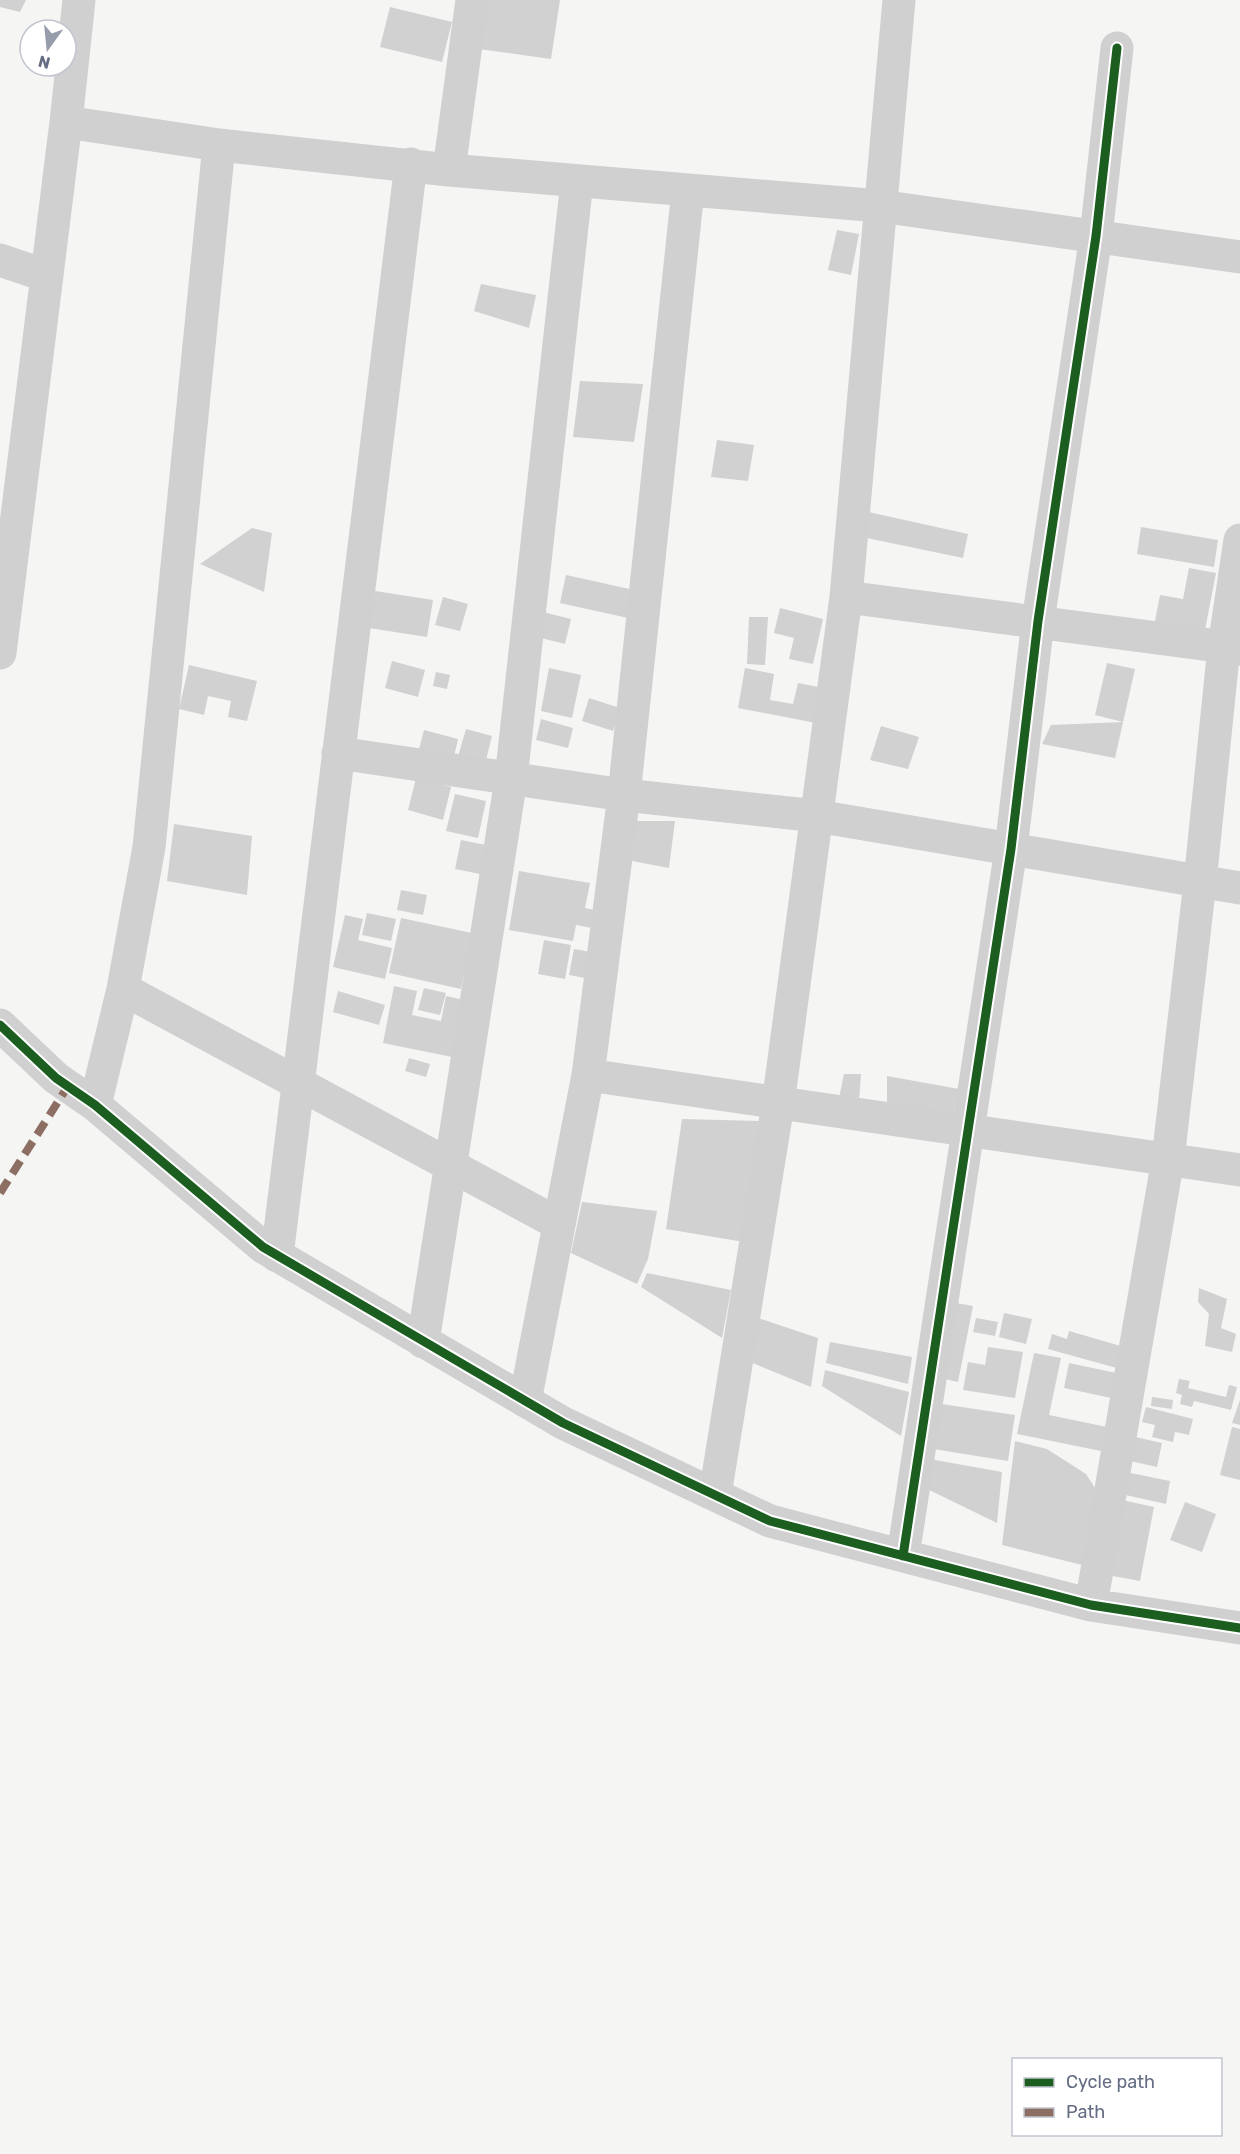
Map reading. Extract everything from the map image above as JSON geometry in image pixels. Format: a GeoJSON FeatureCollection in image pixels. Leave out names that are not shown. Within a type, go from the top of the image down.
{"type":"FeatureCollection","features":[{"type":"Feature","properties":{"kind":"street"},"geometry":{"type":"LineString","coordinates":[[0,653],[80,0]]}},
{"type":"Feature","properties":{"kind":"street"},"geometry":{"type":"LineString","coordinates":[[450,170],[472,0]]}},
{"type":"Feature","properties":{"kind":"street"},"geometry":{"type":"LineString","coordinates":[[715,1495],[778,1104],[846,597],[898,0]]}},
{"type":"Feature","properties":{"kind":"street"},"geometry":{"type":"LineString","coordinates":[[903,1556],[1011,849],[1038,621],[1096,236],[1117,48]]}},
{"type":"Feature","properties":{"kind":"street"},"geometry":{"type":"LineString","coordinates":[[66,122],[219,145],[450,170],[880,206],[1240,257]]}},
{"type":"Feature","properties":{"kind":"street"},"geometry":{"type":"LineString","coordinates":[[95,1105],[123,989],[149,847],[219,145]]}},
{"type":"Feature","properties":{"kind":"street"},"geometry":{"type":"LineString","coordinates":[[277,1256],[411,164]]}},
{"type":"Feature","properties":{"kind":"street"},"geometry":{"type":"LineString","coordinates":[[423,1342],[511,779],[577,181]]}},
{"type":"Feature","properties":{"kind":"street"},"geometry":{"type":"LineString","coordinates":[[525,1401],[588,1075],[624,795],[688,190]]}},
{"type":"Feature","properties":{"kind":"street"},"geometry":{"type":"LineString","coordinates":[[0,260],[47,276]]}},
{"type":"Feature","properties":{"kind":"street"},"geometry":{"type":"LineString","coordinates":[[1090,1605],[1168,1159],[1200,882],[1232,648],[1240,540]]}},
{"type":"Feature","properties":{"kind":"street"},"geometry":{"type":"LineString","coordinates":[[846,597],[1232,648]]}},
{"type":"Feature","properties":{"kind":"street"},"geometry":{"type":"LineString","coordinates":[[338,753],[624,795],[817,816],[1240,888]]}},
{"type":"Feature","properties":{"kind":"street"},"geometry":{"type":"LineString","coordinates":[[123,989],[559,1224]]}},
{"type":"Feature","properties":{"kind":"street"},"geometry":{"type":"LineString","coordinates":[[0,1025],[56,1078],[95,1105],[263,1247],[563,1423],[770,1521],[1090,1605],[1240,1628]]}},
{"type":"Feature","properties":{"kind":"street"},"geometry":{"type":"LineString","coordinates":[[588,1075],[1240,1170]]}},
{"type":"Feature","properties":{"kind":"building"},"geometry":{"type":"Polygon","coordinates":[[[0,0],[26,0],[20,12],[0,7],[0,0]]]}},
{"type":"Feature","properties":{"kind":"building"},"geometry":{"type":"Polygon","coordinates":[[[486,0],[560,0],[551,59],[479,49],[486,0]]]}},
{"type":"Feature","properties":{"kind":"building"},"geometry":{"type":"Polygon","coordinates":[[[390,7],[452,22],[442,62],[380,47],[390,7]]]}},
{"type":"Feature","properties":{"kind":"building"},"geometry":{"type":"Polygon","coordinates":[[[837,230],[859,234],[851,275],[828,270],[837,230]]]}},
{"type":"Feature","properties":{"kind":"building"},"geometry":{"type":"Polygon","coordinates":[[[481,284],[536,295],[529,328],[474,311],[481,284]]]}},
{"type":"Feature","properties":{"kind":"building"},"geometry":{"type":"Polygon","coordinates":[[[580,381],[643,384],[634,442],[573,437],[580,381]]]}},
{"type":"Feature","properties":{"kind":"building"},"geometry":{"type":"Polygon","coordinates":[[[717,440],[754,445],[748,481],[711,477],[717,440]]]}},
{"type":"Feature","properties":{"kind":"building"},"geometry":{"type":"Polygon","coordinates":[[[864,511],[968,534],[963,558],[862,537],[864,511]]]}},
{"type":"Feature","properties":{"kind":"building"},"geometry":{"type":"Polygon","coordinates":[[[1141,527],[1218,540],[1214,567],[1137,554],[1141,527]]]}},
{"type":"Feature","properties":{"kind":"building"},"geometry":{"type":"Polygon","coordinates":[[[252,528],[272,533],[264,592],[200,564],[252,528]]]}},
{"type":"Feature","properties":{"kind":"building"},"geometry":{"type":"Polygon","coordinates":[[[1189,568],[1216,573],[1204,635],[1154,626],[1160,595],[1183,599],[1189,568]]]}},
{"type":"Feature","properties":{"kind":"building"},"geometry":{"type":"Polygon","coordinates":[[[566,575],[634,590],[628,618],[560,603],[566,575]]]}},
{"type":"Feature","properties":{"kind":"building"},"geometry":{"type":"Polygon","coordinates":[[[375,591],[433,600],[427,637],[369,628],[375,591]]]}},
{"type":"Feature","properties":{"kind":"building"},"geometry":{"type":"Polygon","coordinates":[[[443,597],[468,604],[460,631],[435,625],[443,597]]]}},
{"type":"Feature","properties":{"kind":"building"},"geometry":{"type":"Polygon","coordinates":[[[780,608],[823,619],[813,664],[789,659],[794,638],[774,633],[780,608]]]}},
{"type":"Feature","properties":{"kind":"building"},"geometry":{"type":"Polygon","coordinates":[[[543,612],[571,619],[565,644],[537,637],[543,612]]]}},
{"type":"Feature","properties":{"kind":"building"},"geometry":{"type":"Polygon","coordinates":[[[749,617],[768,617],[765,665],[747,664],[749,617]]]}},
{"type":"Feature","properties":{"kind":"building"},"geometry":{"type":"Polygon","coordinates":[[[392,661],[425,670],[418,697],[385,688],[392,661]]]}},
{"type":"Feature","properties":{"kind":"building"},"geometry":{"type":"Polygon","coordinates":[[[1107,663],[1135,669],[1115,758],[1042,744],[1051,725],[1123,722],[1095,715],[1107,663]]]}},
{"type":"Feature","properties":{"kind":"building"},"geometry":{"type":"Polygon","coordinates":[[[189,665],[257,681],[247,721],[228,717],[231,701],[208,696],[204,715],[179,709],[189,665]]]}},
{"type":"Feature","properties":{"kind":"building"},"geometry":{"type":"Polygon","coordinates":[[[549,668],[581,675],[572,718],[541,711],[549,668]]]}},
{"type":"Feature","properties":{"kind":"building"},"geometry":{"type":"Polygon","coordinates":[[[745,668],[774,674],[770,700],[793,704],[798,683],[823,688],[816,723],[738,708],[745,668]]]}},
{"type":"Feature","properties":{"kind":"building"},"geometry":{"type":"Polygon","coordinates":[[[436,672],[450,675],[447,689],[433,686],[436,672]]]}},
{"type":"Feature","properties":{"kind":"building"},"geometry":{"type":"Polygon","coordinates":[[[589,698],[620,708],[613,731],[582,721],[589,698]]]}},
{"type":"Feature","properties":{"kind":"building"},"geometry":{"type":"Polygon","coordinates":[[[541,719],[573,728],[568,748],[536,740],[541,719]]]}},
{"type":"Feature","properties":{"kind":"building"},"geometry":{"type":"Polygon","coordinates":[[[881,726],[919,737],[908,769],[870,760],[881,726]]]}},
{"type":"Feature","properties":{"kind":"building"},"geometry":{"type":"Polygon","coordinates":[[[466,729],[492,736],[484,768],[457,760],[466,729]]]}},
{"type":"Feature","properties":{"kind":"building"},"geometry":{"type":"Polygon","coordinates":[[[424,730],[458,739],[452,765],[417,757],[424,730]]]}},
{"type":"Feature","properties":{"kind":"building"},"geometry":{"type":"Polygon","coordinates":[[[416,778],[451,787],[443,820],[408,810],[416,778]]]}},
{"type":"Feature","properties":{"kind":"building"},"geometry":{"type":"Polygon","coordinates":[[[455,794],[486,801],[478,838],[446,831],[455,794]]]}},
{"type":"Feature","properties":{"kind":"building"},"geometry":{"type":"Polygon","coordinates":[[[635,821],[675,821],[669,868],[632,861],[635,821]]]}},
{"type":"Feature","properties":{"kind":"building"},"geometry":{"type":"Polygon","coordinates":[[[174,824],[252,836],[247,895],[167,881],[174,824]]]}},
{"type":"Feature","properties":{"kind":"building"},"geometry":{"type":"Polygon","coordinates":[[[461,840],[491,846],[485,875],[455,869],[461,840]]]}},
{"type":"Feature","properties":{"kind":"building"},"geometry":{"type":"Polygon","coordinates":[[[519,871],[590,883],[585,908],[595,910],[592,928],[576,925],[573,941],[509,930],[519,871]]]}},
{"type":"Feature","properties":{"kind":"building"},"geometry":{"type":"Polygon","coordinates":[[[401,890],[427,895],[423,915],[397,910],[401,890]]]}},
{"type":"Feature","properties":{"kind":"building"},"geometry":{"type":"Polygon","coordinates":[[[367,913],[396,919],[391,941],[362,935],[367,913]]]}},
{"type":"Feature","properties":{"kind":"building"},"geometry":{"type":"Polygon","coordinates":[[[345,915],[363,919],[358,940],[392,948],[385,979],[333,967],[345,915]]]}},
{"type":"Feature","properties":{"kind":"building"},"geometry":{"type":"Polygon","coordinates":[[[401,918],[472,933],[461,989],[389,973],[401,918]]]}},
{"type":"Feature","properties":{"kind":"building"},"geometry":{"type":"Polygon","coordinates":[[[544,940],[571,945],[565,979],[538,974],[544,940]]]}},
{"type":"Feature","properties":{"kind":"building"},"geometry":{"type":"Polygon","coordinates":[[[574,949],[591,952],[585,978],[569,975],[574,949]]]}},
{"type":"Feature","properties":{"kind":"building"},"geometry":{"type":"Polygon","coordinates":[[[394,986],[417,991],[412,1015],[441,1021],[446,996],[464,1000],[452,1057],[383,1043],[394,986]]]}},
{"type":"Feature","properties":{"kind":"building"},"geometry":{"type":"Polygon","coordinates":[[[424,988],[446,993],[440,1015],[418,1010],[424,988]]]}},
{"type":"Feature","properties":{"kind":"building"},"geometry":{"type":"Polygon","coordinates":[[[338,991],[385,1005],[379,1025],[333,1012],[338,991]]]}},
{"type":"Feature","properties":{"kind":"building"},"geometry":{"type":"Polygon","coordinates":[[[409,1058],[430,1064],[426,1077],[405,1071],[409,1058]]]}},
{"type":"Feature","properties":{"kind":"building"},"geometry":{"type":"Polygon","coordinates":[[[844,1074],[861,1074],[858,1115],[836,1112],[844,1074]]]}},
{"type":"Feature","properties":{"kind":"building"},"geometry":{"type":"Polygon","coordinates":[[[887,1076],[959,1089],[953,1116],[887,1107],[887,1076]]]}},
{"type":"Feature","properties":{"kind":"building"},"geometry":{"type":"Polygon","coordinates":[[[682,1119],[760,1121],[756,1244],[666,1229],[682,1119]]]}},
{"type":"Feature","properties":{"kind":"building"},"geometry":{"type":"Polygon","coordinates":[[[582,1202],[657,1211],[648,1259],[637,1284],[571,1253],[582,1202]]]}},
{"type":"Feature","properties":{"kind":"building"},"geometry":{"type":"Polygon","coordinates":[[[647,1273],[731,1290],[722,1338],[641,1287],[647,1273]]]}},
{"type":"Feature","properties":{"kind":"building"},"geometry":{"type":"Polygon","coordinates":[[[1199,1288],[1227,1299],[1221,1328],[1236,1334],[1232,1352],[1205,1346],[1209,1314],[1198,1302],[1199,1288]]]}},
{"type":"Feature","properties":{"kind":"building"},"geometry":{"type":"Polygon","coordinates":[[[951,1302],[973,1306],[958,1382],[936,1377],[951,1302]]]}},
{"type":"Feature","properties":{"kind":"building"},"geometry":{"type":"Polygon","coordinates":[[[1004,1313],[1032,1319],[1026,1344],[999,1337],[1004,1313]]]}},
{"type":"Feature","properties":{"kind":"building"},"geometry":{"type":"Polygon","coordinates":[[[755,1317],[818,1338],[811,1387],[745,1360],[755,1317]]]}},
{"type":"Feature","properties":{"kind":"building"},"geometry":{"type":"Polygon","coordinates":[[[976,1318],[998,1322],[995,1336],[973,1332],[976,1318]]]}},
{"type":"Feature","properties":{"kind":"building"},"geometry":{"type":"Polygon","coordinates":[[[1069,1331],[1131,1349],[1124,1370],[1048,1349],[1052,1334],[1067,1339],[1069,1331]]]}},
{"type":"Feature","properties":{"kind":"building"},"geometry":{"type":"Polygon","coordinates":[[[830,1342],[912,1357],[908,1384],[826,1363],[830,1342]]]}},
{"type":"Feature","properties":{"kind":"building"},"geometry":{"type":"Polygon","coordinates":[[[988,1347],[1023,1352],[1015,1398],[963,1390],[968,1362],[985,1365],[988,1347]]]}},
{"type":"Feature","properties":{"kind":"building"},"geometry":{"type":"Polygon","coordinates":[[[1034,1353],[1061,1358],[1049,1415],[1107,1427],[1101,1451],[1017,1434],[1034,1353]]]}},
{"type":"Feature","properties":{"kind":"building"},"geometry":{"type":"Polygon","coordinates":[[[1069,1363],[1126,1375],[1116,1399],[1064,1388],[1069,1363]]]}},
{"type":"Feature","properties":{"kind":"building"},"geometry":{"type":"Polygon","coordinates":[[[825,1370],[909,1392],[901,1436],[822,1386],[825,1370]]]}},
{"type":"Feature","properties":{"kind":"building"},"geometry":{"type":"Polygon","coordinates":[[[1179,1379],[1190,1381],[1188,1388],[1226,1397],[1229,1385],[1237,1387],[1231,1410],[1194,1401],[1192,1407],[1180,1404],[1182,1395],[1176,1393],[1179,1379]]]}},
{"type":"Feature","properties":{"kind":"building"},"geometry":{"type":"Polygon","coordinates":[[[1152,1397],[1173,1400],[1172,1409],[1151,1406],[1152,1397]]]}},
{"type":"Feature","properties":{"kind":"building"},"geometry":{"type":"Polygon","coordinates":[[[1240,1400],[1240,1425],[1232,1423],[1240,1400]]]}},
{"type":"Feature","properties":{"kind":"building"},"geometry":{"type":"Polygon","coordinates":[[[935,1403],[1015,1415],[1008,1461],[927,1448],[935,1403]]]}},
{"type":"Feature","properties":{"kind":"building"},"geometry":{"type":"Polygon","coordinates":[[[1146,1407],[1193,1419],[1189,1435],[1175,1432],[1173,1442],[1152,1437],[1155,1425],[1142,1422],[1146,1407]]]}},
{"type":"Feature","properties":{"kind":"building"},"geometry":{"type":"Polygon","coordinates":[[[1232,1427],[1240,1429],[1240,1480],[1220,1475],[1232,1427]]]}},
{"type":"Feature","properties":{"kind":"building"},"geometry":{"type":"Polygon","coordinates":[[[1131,1436],[1162,1443],[1157,1467],[1126,1460],[1131,1436]]]}},
{"type":"Feature","properties":{"kind":"building"},"geometry":{"type":"Polygon","coordinates":[[[1015,1441],[1047,1449],[1086,1474],[1101,1497],[1086,1566],[1002,1545],[1015,1441]]]}},
{"type":"Feature","properties":{"kind":"building"},"geometry":{"type":"Polygon","coordinates":[[[924,1458],[1002,1472],[997,1523],[919,1485],[924,1458]]]}},
{"type":"Feature","properties":{"kind":"building"},"geometry":{"type":"Polygon","coordinates":[[[1126,1472],[1170,1481],[1166,1504],[1121,1494],[1126,1472]]]}},
{"type":"Feature","properties":{"kind":"building"},"geometry":{"type":"Polygon","coordinates":[[[1122,1500],[1154,1507],[1140,1581],[1107,1575],[1122,1500]]]}},
{"type":"Feature","properties":{"kind":"building"},"geometry":{"type":"Polygon","coordinates":[[[1185,1502],[1216,1514],[1202,1552],[1170,1540],[1185,1502]]]}},
{"type":"Feature","properties":{"kind":"marked path"},"geometry":{"type":"LineString","coordinates":[[0,1193],[68,1086]]}},
{"type":"Feature","properties":{"kind":"cycle path"},"geometry":{"type":"LineString","coordinates":[[903,1556],[1011,849],[1038,621],[1096,236],[1117,48]]}},
{"type":"Feature","properties":{"kind":"cycle path"},"geometry":{"type":"LineString","coordinates":[[0,1025],[56,1078],[95,1105],[263,1247],[563,1423],[770,1521],[1091,1605],[1240,1628]]}}]}
